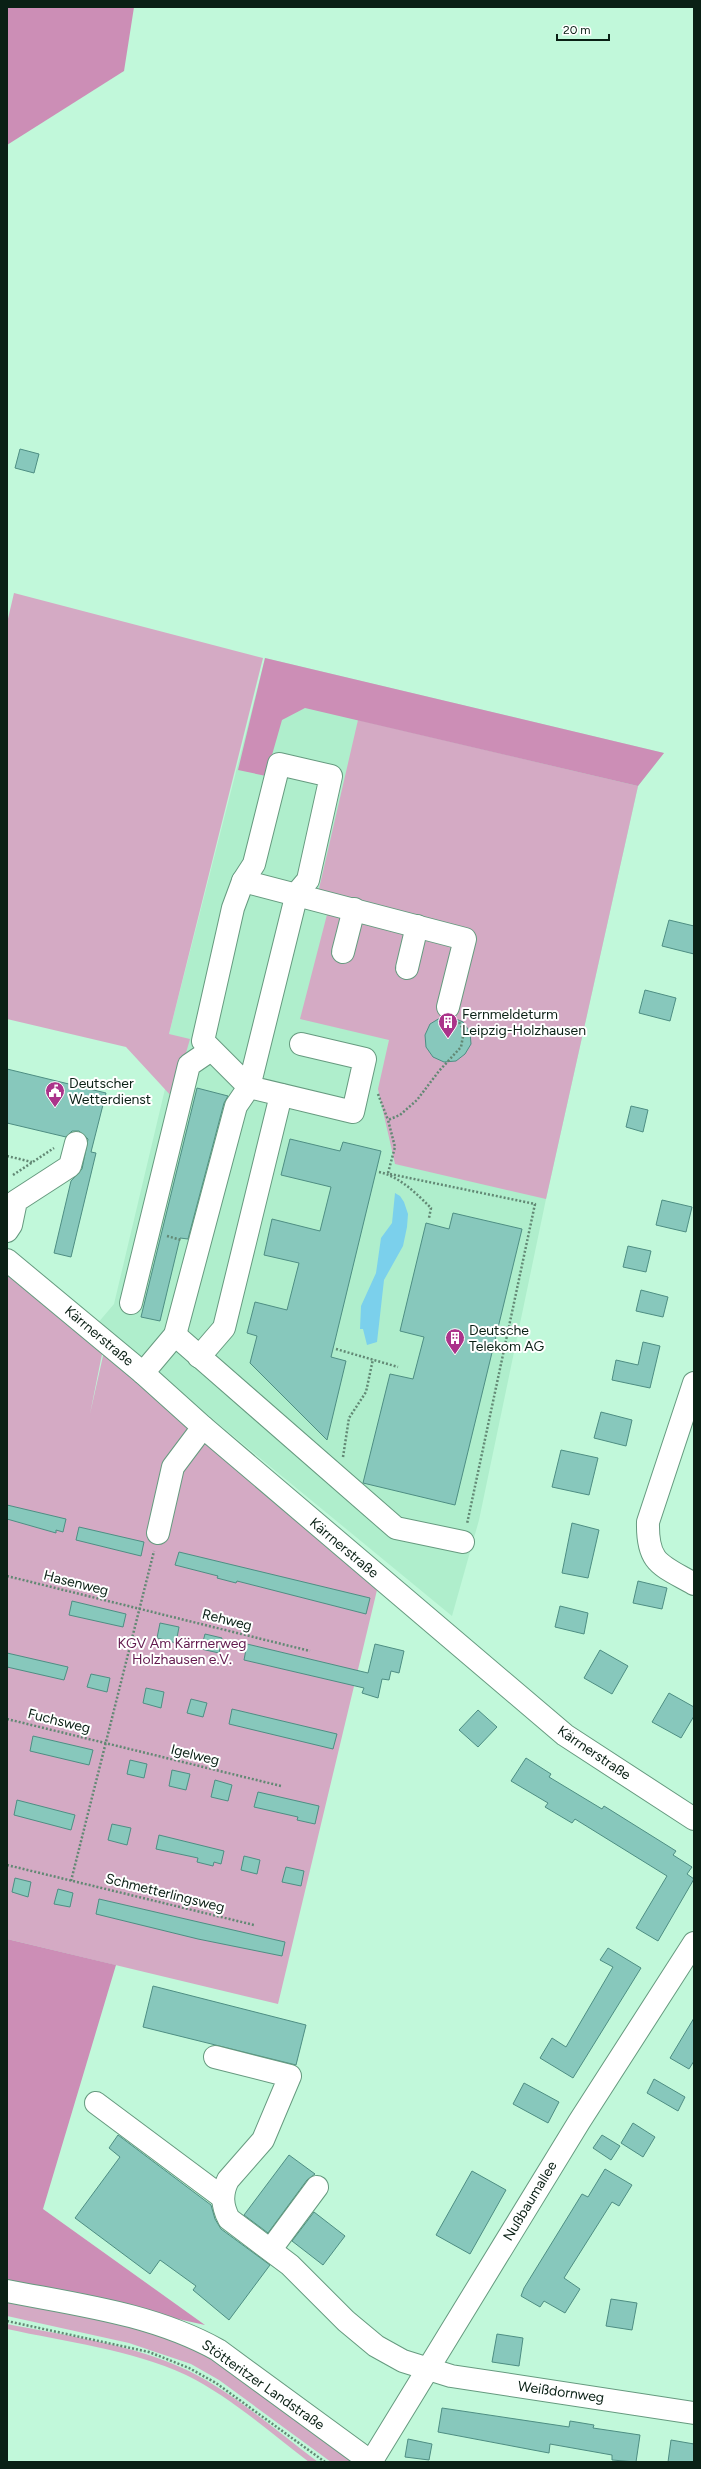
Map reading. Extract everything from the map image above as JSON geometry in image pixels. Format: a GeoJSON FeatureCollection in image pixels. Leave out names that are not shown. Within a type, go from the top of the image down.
{"type":"FeatureCollection","features":[{"type":"Feature","properties":{"kind":"street"},"geometry":{"type":"LineString","coordinates":[[143,1373],[175,1336],[236,1106],[249,1088],[297,893],[308,880],[331,776],[279,764],[254,864],[243,881],[233,908],[203,1041],[249,1088],[354,1112],[365,1059],[301,1044]]}},
{"type":"Feature","properties":{"kind":"street"},"geometry":{"type":"LineString","coordinates":[[243,881],[297,893],[465,939],[448,1007]]}},
{"type":"Feature","properties":{"kind":"street"},"geometry":{"type":"LineString","coordinates":[[343,952],[354,909]]}},
{"type":"Feature","properties":{"kind":"street"},"geometry":{"type":"LineString","coordinates":[[407,968],[417,926]]}},
{"type":"Feature","properties":{"kind":"street"},"geometry":{"type":"LineString","coordinates":[[131,1304],[189,1065],[211,1050]]}},
{"type":"Feature","properties":{"kind":"street"},"geometry":{"type":"LineString","coordinates":[[199,1357],[224,1328],[281,1095]]}},
{"type":"Feature","properties":{"kind":"street"},"geometry":{"type":"LineString","coordinates":[[7,1231],[11,1225],[16,1202],[70,1166],[66,1143]]}},
{"type":"Feature","properties":{"kind":"street","name":"Kärrnerstraße"},"geometry":{"type":"LineString","coordinates":[[7,1260],[143,1373],[203,1427],[564,1735],[694,1819]]}},
{"type":"Feature","properties":{"kind":"street"},"geometry":{"type":"LineString","coordinates":[[175,1336],[396,1528],[463,1542]]}},
{"type":"Feature","properties":{"kind":"street"},"geometry":{"type":"LineString","coordinates":[[694,1383],[648,1522],[648,1540],[651,1552],[659,1564],[694,1584]]}},
{"type":"Feature","properties":{"kind":"street"},"geometry":{"type":"LineString","coordinates":[[158,1533],[173,1467],[203,1427]]}},
{"type":"Feature","properties":{"kind":"street","name":"Nußbaumallee"},"geometry":{"type":"LineString","coordinates":[[371,2462],[579,2122],[694,1943]]}},
{"type":"Feature","properties":{"kind":"street"},"geometry":{"type":"LineString","coordinates":[[96,2103],[222,2197],[228,2180],[263,2140],[290,2076],[215,2057]]}},
{"type":"Feature","properties":{"kind":"street"},"geometry":{"type":"LineString","coordinates":[[271,2249],[317,2187]]}},
{"type":"Feature","properties":{"kind":"street","name":"Weißdornweg"},"geometry":{"type":"LineString","coordinates":[[222,2197],[224,2210],[229,2219],[271,2249],[346,2321],[376,2346],[402,2360],[451,2376],[694,2413]]}},
{"type":"Feature","properties":{"kind":"street","name":"Stötteritzer Landstraße"},"geometry":{"type":"LineString","coordinates":[[7,2291],[126,2315],[195,2337],[218,2350],[371,2462]]}},
{"type":"Feature","properties":{"kind":"path"},"geometry":{"type":"LineString","coordinates":[[388,1174],[395,1147],[388,1120],[400,1116],[417,1100],[439,1071],[461,1047],[464,1031],[448,1007]]}},
{"type":"Feature","properties":{"kind":"path"},"geometry":{"type":"LineString","coordinates":[[13,1175],[66,1143]]}},
{"type":"Feature","properties":{"kind":"path"},"geometry":{"type":"LineString","coordinates":[[7,1156],[33,1162]]}},
{"type":"Feature","properties":{"kind":"path"},"geometry":{"type":"LineString","coordinates":[[380,1172],[534,1204],[463,1542]]}},
{"type":"Feature","properties":{"kind":"path"},"geometry":{"type":"LineString","coordinates":[[388,1174],[414,1192],[431,1208],[429,1218]]}},
{"type":"Feature","properties":{"kind":"path"},"geometry":{"type":"LineString","coordinates":[[149,1232],[199,1244]]}},
{"type":"Feature","properties":{"kind":"path"},"geometry":{"type":"LineString","coordinates":[[336,1348],[398,1367]]}},
{"type":"Feature","properties":{"kind":"path"},"geometry":{"type":"LineString","coordinates":[[339,1479],[349,1418],[366,1392],[373,1360]]}},
{"type":"Feature","properties":{"kind":"path"},"geometry":{"type":"LineString","coordinates":[[71,1880],[158,1533]]}},
{"type":"Feature","properties":{"kind":"path","name":"Hasenweg"},"geometry":{"type":"LineString","coordinates":[[7,1576],[139,1608]]}},
{"type":"Feature","properties":{"kind":"path","name":"Rehweg"},"geometry":{"type":"LineString","coordinates":[[139,1608],[310,1651]]}},
{"type":"Feature","properties":{"kind":"path","name":"Fuchsweg"},"geometry":{"type":"LineString","coordinates":[[7,1719],[106,1743]]}},
{"type":"Feature","properties":{"kind":"path","name":"Igelweg"},"geometry":{"type":"LineString","coordinates":[[106,1743],[281,1786]]}},
{"type":"Feature","properties":{"kind":"path","name":"Schmetterlingsweg"},"geometry":{"type":"LineString","coordinates":[[7,1865],[254,1925]]}},
{"type":"Feature","properties":{"kind":"path"},"geometry":{"type":"LineString","coordinates":[[7,2321],[149,2352],[189,2368],[216,2383],[325,2462]]}},
{"type":"Feature","properties":{"kind":"shaded area"},"geometry":{"type":"Polygon","coordinates":[[[7,7],[134,7],[124,71],[7,145],[7,7]]]}},
{"type":"Feature","properties":{"kind":"shaded area","name":"Deutsche Telekom AG"},"geometry":{"type":"Polygon","coordinates":[[[265,658],[664,753],[638,786],[546,1199],[479,1520],[452,1616],[97,1324],[114,1304],[165,1089],[169,1034],[265,658]]]}},
{"type":"Feature","properties":{"kind":"shaded area"},"geometry":{"type":"Polygon","coordinates":[[[265,658],[664,753],[638,786],[305,708],[282,720],[266,776],[238,770],[265,658]]]}},
{"type":"Feature","properties":{"kind":"shaded area"},"geometry":{"type":"Polygon","coordinates":[[[7,1939],[116,1965],[43,2209],[205,2325],[7,2281],[7,1939]]]}},
{"type":"Feature","properties":{"kind":"green space"},"geometry":{"type":"Polygon","coordinates":[[[14,593],[263,658],[169,1034],[190,1039],[173,1098],[126,1047],[7,1019],[7,623],[14,593]]]}},
{"type":"Feature","properties":{"kind":"green space"},"geometry":{"type":"Polygon","coordinates":[[[358,720],[638,786],[546,1199],[395,1164],[378,1089],[389,1040],[300,1019],[330,903],[318,893],[358,720]]]}},
{"type":"Feature","properties":{"kind":"green space","name":"KGV Am Kärrnerweg Holzhausen e.V."},"geometry":{"type":"Polygon","coordinates":[[[7,1272],[103,1349],[90,1414],[105,1347],[377,1590],[278,2004],[7,1939],[7,1272]]]}},
{"type":"Feature","properties":{"kind":"green space"},"geometry":{"type":"Polygon","coordinates":[[[7,2299],[126,2322],[195,2345],[357,2462],[331,2462],[219,2380],[191,2364],[129,2343],[7,2316],[7,2299]]]}},
{"type":"Feature","properties":{"kind":"green space"},"geometry":{"type":"Polygon","coordinates":[[[7,2324],[123,2347],[168,2362],[189,2371],[206,2380],[239,2402],[318,2462],[309,2462],[234,2404],[186,2375],[165,2366],[120,2352],[7,2329],[7,2324]]]}},
{"type":"Feature","properties":{"kind":"water"},"geometry":{"type":"Polygon","coordinates":[[[395,1193],[400,1196],[404,1202],[408,1214],[407,1227],[403,1246],[384,1280],[377,1342],[367,1345],[363,1329],[360,1329],[361,1306],[376,1273],[381,1238],[392,1223],[395,1193]]]}},
{"type":"Feature","properties":{"kind":"building"},"geometry":{"type":"Polygon","coordinates":[[[20,449],[39,454],[34,473],[15,468],[20,449]]]}},
{"type":"Feature","properties":{"kind":"building"},"geometry":{"type":"Polygon","coordinates":[[[669,920],[694,926],[694,954],[662,946],[669,920]]]}},
{"type":"Feature","properties":{"kind":"building"},"geometry":{"type":"Polygon","coordinates":[[[645,990],[676,998],[670,1021],[639,1013],[645,990]]]}},
{"type":"Feature","properties":{"kind":"building"},"geometry":{"type":"Polygon","coordinates":[[[440,1018],[454,1018],[463,1022],[470,1032],[471,1044],[465,1054],[456,1061],[444,1062],[433,1057],[426,1047],[425,1035],[430,1024],[440,1018]]]}},
{"type":"Feature","properties":{"kind":"building","name":"Deutscher Wetterdienst"},"geometry":{"type":"Polygon","coordinates":[[[7,1069],[106,1093],[91,1152],[96,1153],[71,1257],[54,1253],[71,1181],[82,1169],[88,1139],[79,1131],[72,1131],[66,1137],[7,1123],[7,1069]]]}},
{"type":"Feature","properties":{"kind":"building"},"geometry":{"type":"Polygon","coordinates":[[[197,1088],[228,1096],[224,1103],[188,1239],[180,1238],[160,1321],[141,1317],[197,1088]]]}},
{"type":"Feature","properties":{"kind":"building"},"geometry":{"type":"Polygon","coordinates":[[[631,1106],[648,1110],[643,1132],[626,1127],[631,1106]]]}},
{"type":"Feature","properties":{"kind":"building"},"geometry":{"type":"Polygon","coordinates":[[[290,1139],[340,1151],[343,1142],[381,1151],[331,1357],[346,1361],[327,1440],[250,1363],[257,1336],[247,1333],[255,1302],[287,1310],[299,1263],[264,1255],[272,1219],[320,1231],[331,1187],[281,1175],[290,1139]]]}},
{"type":"Feature","properties":{"kind":"building"},"geometry":{"type":"Polygon","coordinates":[[[662,1200],[692,1207],[686,1232],[656,1225],[662,1200]]]}},
{"type":"Feature","properties":{"kind":"building","name":"Deutsche Telekom AG"},"geometry":{"type":"Polygon","coordinates":[[[453,1213],[522,1229],[455,1505],[363,1483],[390,1374],[413,1379],[424,1337],[400,1331],[426,1223],[449,1229],[453,1213]]]}},
{"type":"Feature","properties":{"kind":"building"},"geometry":{"type":"Polygon","coordinates":[[[628,1246],[651,1251],[646,1272],[623,1267],[628,1246]]]}},
{"type":"Feature","properties":{"kind":"building"},"geometry":{"type":"Polygon","coordinates":[[[641,1290],[668,1297],[663,1317],[636,1311],[641,1290]]]}},
{"type":"Feature","properties":{"kind":"building"},"geometry":{"type":"Polygon","coordinates":[[[643,1342],[660,1346],[650,1388],[612,1380],[616,1360],[638,1365],[643,1342]]]}},
{"type":"Feature","properties":{"kind":"building"},"geometry":{"type":"Polygon","coordinates":[[[601,1412],[632,1420],[626,1446],[594,1438],[601,1412]]]}},
{"type":"Feature","properties":{"kind":"building"},"geometry":{"type":"Polygon","coordinates":[[[561,1450],[598,1458],[589,1495],[552,1487],[561,1450]]]}},
{"type":"Feature","properties":{"kind":"building"},"geometry":{"type":"Polygon","coordinates":[[[7,1505],[66,1519],[63,1532],[56,1530],[56,1533],[7,1519],[7,1505]]]}},
{"type":"Feature","properties":{"kind":"building"},"geometry":{"type":"Polygon","coordinates":[[[572,1523],[599,1530],[588,1578],[562,1573],[572,1523]]]}},
{"type":"Feature","properties":{"kind":"building"},"geometry":{"type":"Polygon","coordinates":[[[79,1527],[144,1542],[141,1556],[76,1540],[79,1527]]]}},
{"type":"Feature","properties":{"kind":"building"},"geometry":{"type":"Polygon","coordinates":[[[179,1552],[370,1598],[366,1614],[237,1581],[236,1583],[217,1578],[218,1576],[175,1565],[179,1552]]]}},
{"type":"Feature","properties":{"kind":"building"},"geometry":{"type":"Polygon","coordinates":[[[638,1581],[667,1588],[662,1609],[633,1603],[638,1581]]]}},
{"type":"Feature","properties":{"kind":"building"},"geometry":{"type":"Polygon","coordinates":[[[72,1601],[126,1614],[123,1627],[69,1615],[72,1601]]]}},
{"type":"Feature","properties":{"kind":"building"},"geometry":{"type":"Polygon","coordinates":[[[560,1606],[588,1613],[584,1634],[555,1627],[560,1606]]]}},
{"type":"Feature","properties":{"kind":"building"},"geometry":{"type":"Polygon","coordinates":[[[160,1623],[179,1627],[176,1643],[157,1638],[160,1623]]]}},
{"type":"Feature","properties":{"kind":"building"},"geometry":{"type":"Polygon","coordinates":[[[205,1634],[222,1638],[219,1653],[201,1649],[205,1634]]]}},
{"type":"Feature","properties":{"kind":"building"},"geometry":{"type":"Polygon","coordinates":[[[247,1644],[368,1673],[375,1644],[404,1651],[399,1673],[391,1671],[389,1680],[382,1679],[378,1698],[362,1693],[364,1688],[244,1660],[247,1644]]]}},
{"type":"Feature","properties":{"kind":"building"},"geometry":{"type":"Polygon","coordinates":[[[600,1650],[628,1666],[612,1694],[584,1678],[600,1650]]]}},
{"type":"Feature","properties":{"kind":"building"},"geometry":{"type":"Polygon","coordinates":[[[7,1653],[68,1667],[64,1680],[7,1667],[7,1653]]]}},
{"type":"Feature","properties":{"kind":"building"},"geometry":{"type":"Polygon","coordinates":[[[91,1674],[110,1678],[107,1692],[87,1687],[91,1674]]]}},
{"type":"Feature","properties":{"kind":"building"},"geometry":{"type":"Polygon","coordinates":[[[146,1688],[164,1692],[161,1708],[143,1703],[146,1688]]]}},
{"type":"Feature","properties":{"kind":"building"},"geometry":{"type":"Polygon","coordinates":[[[669,1693],[694,1707],[694,1716],[681,1738],[652,1722],[669,1693]]]}},
{"type":"Feature","properties":{"kind":"building"},"geometry":{"type":"Polygon","coordinates":[[[191,1699],[207,1703],[203,1717],[187,1713],[191,1699]]]}},
{"type":"Feature","properties":{"kind":"building"},"geometry":{"type":"Polygon","coordinates":[[[232,1709],[337,1734],[333,1749],[229,1724],[232,1709]]]}},
{"type":"Feature","properties":{"kind":"building"},"geometry":{"type":"Polygon","coordinates":[[[478,1710],[497,1727],[478,1747],[459,1730],[478,1710]]]}},
{"type":"Feature","properties":{"kind":"building"},"geometry":{"type":"Polygon","coordinates":[[[33,1736],[93,1750],[89,1765],[30,1751],[33,1736]]]}},
{"type":"Feature","properties":{"kind":"building"},"geometry":{"type":"Polygon","coordinates":[[[526,1758],[551,1774],[549,1777],[602,1809],[604,1806],[676,1851],[673,1855],[692,1867],[687,1874],[694,1879],[658,1941],[636,1928],[667,1876],[575,1819],[572,1823],[545,1807],[548,1803],[511,1781],[526,1758]]]}},
{"type":"Feature","properties":{"kind":"building"},"geometry":{"type":"Polygon","coordinates":[[[130,1760],[147,1764],[144,1778],[127,1774],[130,1760]]]}},
{"type":"Feature","properties":{"kind":"building"},"geometry":{"type":"Polygon","coordinates":[[[172,1770],[190,1774],[186,1790],[169,1786],[172,1770]]]}},
{"type":"Feature","properties":{"kind":"building"},"geometry":{"type":"Polygon","coordinates":[[[215,1780],[232,1785],[228,1801],[211,1797],[215,1780]]]}},
{"type":"Feature","properties":{"kind":"building"},"geometry":{"type":"Polygon","coordinates":[[[258,1792],[319,1806],[315,1824],[297,1820],[298,1817],[254,1807],[258,1792]]]}},
{"type":"Feature","properties":{"kind":"building"},"geometry":{"type":"Polygon","coordinates":[[[17,1800],[75,1815],[71,1830],[14,1815],[17,1800]]]}},
{"type":"Feature","properties":{"kind":"building"},"geometry":{"type":"Polygon","coordinates":[[[112,1824],[131,1828],[127,1845],[108,1840],[112,1824]]]}},
{"type":"Feature","properties":{"kind":"building"},"geometry":{"type":"Polygon","coordinates":[[[159,1835],[224,1851],[221,1864],[214,1862],[213,1866],[197,1862],[198,1858],[156,1849],[159,1835]]]}},
{"type":"Feature","properties":{"kind":"building"},"geometry":{"type":"Polygon","coordinates":[[[244,1856],[260,1860],[257,1874],[241,1870],[244,1856]]]}},
{"type":"Feature","properties":{"kind":"building"},"geometry":{"type":"Polygon","coordinates":[[[286,1867],[304,1871],[301,1886],[282,1882],[286,1867]]]}},
{"type":"Feature","properties":{"kind":"building"},"geometry":{"type":"Polygon","coordinates":[[[15,1878],[31,1882],[28,1897],[12,1892],[15,1878]]]}},
{"type":"Feature","properties":{"kind":"building"},"geometry":{"type":"Polygon","coordinates":[[[58,1889],[73,1893],[70,1907],[54,1904],[58,1889]]]}},
{"type":"Feature","properties":{"kind":"building"},"geometry":{"type":"Polygon","coordinates":[[[99,1899],[285,1942],[282,1956],[198,1939],[96,1914],[99,1899]]]}},
{"type":"Feature","properties":{"kind":"building"},"geometry":{"type":"Polygon","coordinates":[[[608,1948],[641,1968],[573,2078],[540,2058],[552,2038],[566,2047],[613,1967],[600,1960],[608,1948]]]}},
{"type":"Feature","properties":{"kind":"building"},"geometry":{"type":"Polygon","coordinates":[[[153,1986],[306,2025],[296,2065],[143,2027],[153,1986]]]}},
{"type":"Feature","properties":{"kind":"building"},"geometry":{"type":"Polygon","coordinates":[[[694,2018],[694,2061],[689,2069],[670,2058],[694,2018]]]}},
{"type":"Feature","properties":{"kind":"building"},"geometry":{"type":"Polygon","coordinates":[[[654,2079],[685,2097],[678,2111],[647,2093],[654,2079]]]}},
{"type":"Feature","properties":{"kind":"building"},"geometry":{"type":"Polygon","coordinates":[[[524,2083],[559,2102],[548,2123],[513,2104],[524,2083]]]}},
{"type":"Feature","properties":{"kind":"building"},"geometry":{"type":"Polygon","coordinates":[[[633,2123],[655,2137],[643,2157],[621,2143],[633,2123]]]}},
{"type":"Feature","properties":{"kind":"building"},"geometry":{"type":"Polygon","coordinates":[[[118,2135],[211,2205],[215,2219],[221,2229],[270,2265],[229,2320],[193,2290],[196,2286],[160,2260],[150,2274],[75,2218],[120,2157],[109,2148],[118,2135]]]}},
{"type":"Feature","properties":{"kind":"building"},"geometry":{"type":"Polygon","coordinates":[[[602,2135],[620,2146],[611,2160],[593,2148],[602,2135]]]}},
{"type":"Feature","properties":{"kind":"building"},"geometry":{"type":"Polygon","coordinates":[[[289,2155],[315,2174],[307,2180],[268,2233],[244,2215],[289,2155]]]}},
{"type":"Feature","properties":{"kind":"building"},"geometry":{"type":"Polygon","coordinates":[[[605,2169],[632,2185],[619,2206],[612,2202],[564,2278],[580,2289],[565,2313],[544,2301],[540,2307],[521,2296],[524,2288],[582,2194],[588,2197],[605,2169]]]}},
{"type":"Feature","properties":{"kind":"building"},"geometry":{"type":"Polygon","coordinates":[[[472,2171],[506,2190],[470,2254],[436,2235],[472,2171]]]}},
{"type":"Feature","properties":{"kind":"building"},"geometry":{"type":"Polygon","coordinates":[[[314,2212],[345,2236],[323,2265],[292,2241],[314,2212]]]}},
{"type":"Feature","properties":{"kind":"building"},"geometry":{"type":"Polygon","coordinates":[[[611,2299],[637,2303],[632,2330],[606,2326],[611,2299]]]}},
{"type":"Feature","properties":{"kind":"building"},"geometry":{"type":"Polygon","coordinates":[[[497,2334],[523,2338],[519,2366],[492,2362],[497,2334]]]}},
{"type":"Feature","properties":{"kind":"building"},"geometry":{"type":"Polygon","coordinates":[[[442,2408],[569,2427],[570,2421],[594,2425],[593,2428],[640,2435],[636,2462],[612,2460],[612,2455],[550,2444],[549,2453],[438,2432],[442,2408]]]}},
{"type":"Feature","properties":{"kind":"building"},"geometry":{"type":"Polygon","coordinates":[[[408,2439],[432,2444],[429,2460],[405,2457],[408,2439]]]}},
{"type":"Feature","properties":{"kind":"building"},"geometry":{"type":"Polygon","coordinates":[[[671,2440],[694,2444],[694,2462],[668,2462],[671,2440]]]}},
{"type":"Feature","properties":{"kind":"place","name":"Fernmeldeturm Leipzig-Holzhausen"},"geometry":{"type":"Point","coordinates":[448,1039]}},
{"type":"Feature","properties":{"kind":"place","name":"Deutscher Wetterdienst"},"geometry":{"type":"Point","coordinates":[55,1108]}},
{"type":"Feature","properties":{"kind":"place","name":"Deutsche Telekom AG"},"geometry":{"type":"Point","coordinates":[455,1355]}}]}
